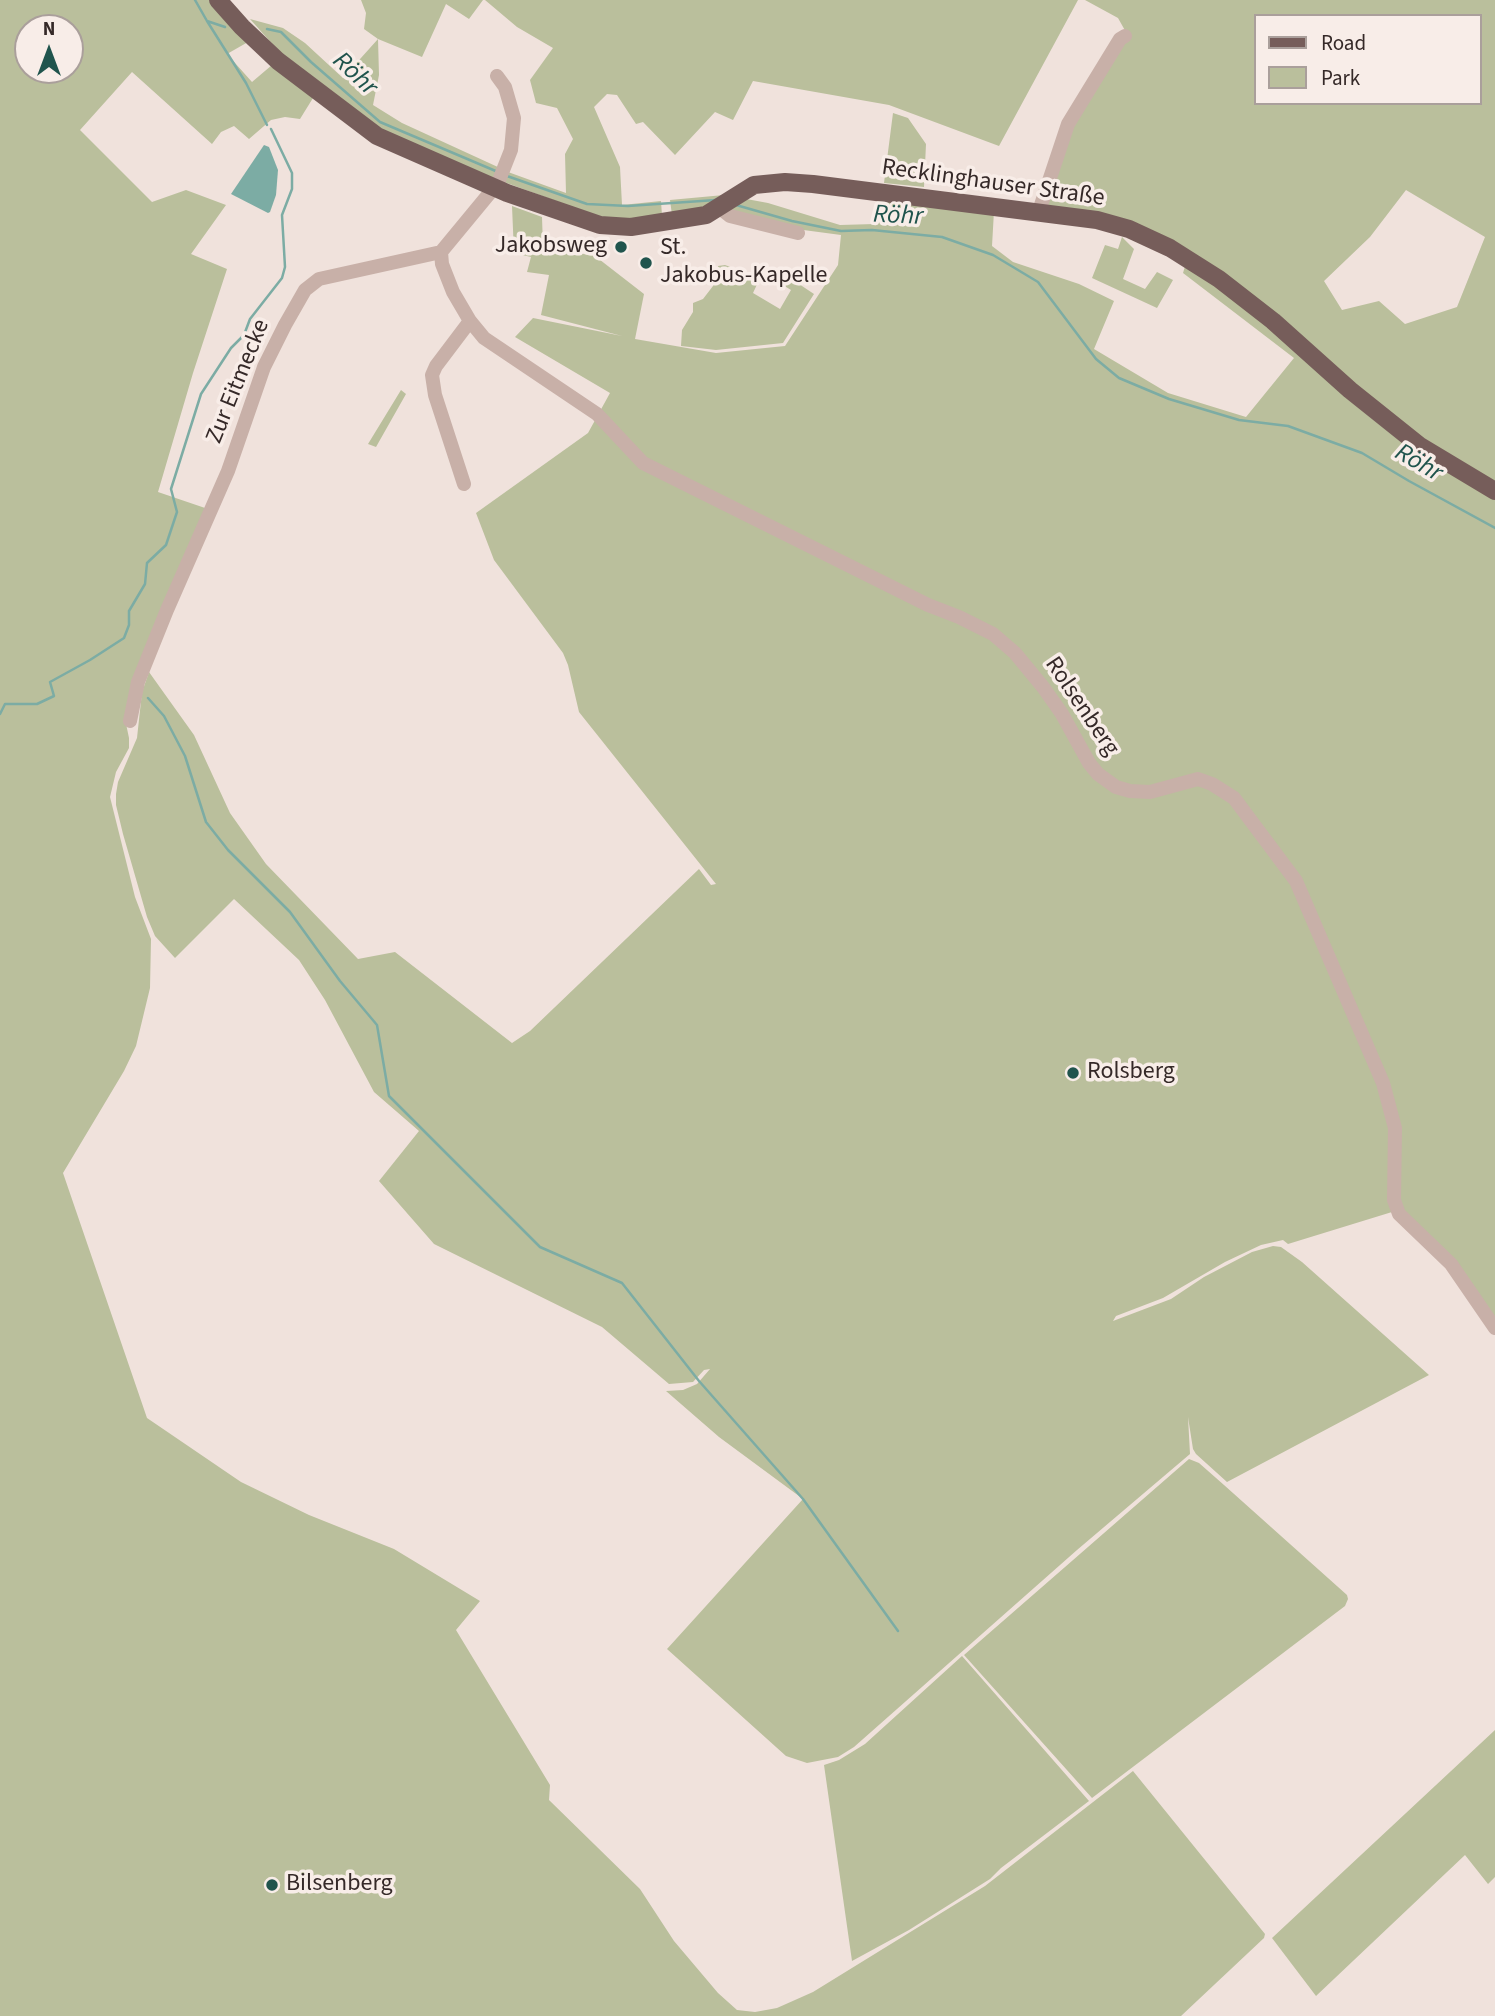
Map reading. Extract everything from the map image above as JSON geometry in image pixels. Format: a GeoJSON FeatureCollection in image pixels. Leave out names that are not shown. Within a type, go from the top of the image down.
{"type":"FeatureCollection","features":[{"type":"Feature","properties":{"kind":"main road","name":"Recklinghauser Straße"},"geometry":{"type":"LineString","coordinates":[[218,0],[260,46],[359,124],[395,145],[499,180],[607,227],[631,227],[706,215],[754,186],[801,183],[1097,220],[1129,229],[1170,248],[1219,278],[1420,446],[1495,491]]}},
{"type":"Feature","properties":{"kind":"street"},"geometry":{"type":"LineString","coordinates":[[1038,214],[1068,124],[1120,39],[1125,36]]}},
{"type":"Feature","properties":{"kind":"street"},"geometry":{"type":"LineString","coordinates":[[441,252],[499,180],[512,150],[514,126],[509,99],[497,76]]}},
{"type":"Feature","properties":{"kind":"street"},"geometry":{"type":"LineString","coordinates":[[725,204],[730,216],[798,233]]}},
{"type":"Feature","properties":{"kind":"street","name":"Rolsenberg"},"geometry":{"type":"LineString","coordinates":[[441,252],[447,280],[470,321],[489,343],[597,414],[643,463],[917,600],[992,634],[1015,653],[1044,687],[1089,763],[1110,783],[1130,791],[1144,792],[1198,779],[1212,784],[1234,798],[1296,880],[1383,1083],[1395,1128],[1394,1200],[1399,1214],[1451,1264],[1495,1328]]}},
{"type":"Feature","properties":{"kind":"street","name":"Zur Eitmecke"},"geometry":{"type":"LineString","coordinates":[[130,721],[138,682],[212,509],[245,426],[264,367],[285,324],[309,285],[325,276],[441,252]]}},
{"type":"Feature","properties":{"kind":"street"},"geometry":{"type":"LineString","coordinates":[[464,484],[435,395],[432,375],[470,321]]}},
{"type":"Feature","properties":{"kind":"green space"},"geometry":{"type":"Polygon","coordinates":[[[0,0],[209,0],[248,42],[227,54],[252,82],[272,65],[313,98],[300,119],[285,117],[271,120],[249,139],[234,126],[221,132],[212,144],[132,72],[80,130],[152,202],[186,190],[226,205],[191,254],[227,269],[158,492],[208,509],[125,719],[129,748],[116,772],[110,797],[135,897],[151,939],[150,988],[136,1046],[63,1173],[147,1418],[241,1482],[309,1515],[394,1549],[480,1601],[456,1630],[550,1785],[549,1800],[640,1889],[674,1941],[718,1993],[737,2010],[755,2012],[777,2008],[813,1992],[985,1886],[1133,1771],[1265,1934],[1264,1938],[1181,2016],[0,2016],[0,0]]]}},
{"type":"Feature","properties":{"kind":"green space"},"geometry":{"type":"Polygon","coordinates":[[[361,0],[483,0],[469,19],[446,4],[422,57],[378,39],[364,29],[366,13],[361,0]]]}},
{"type":"Feature","properties":{"kind":"green space"},"geometry":{"type":"Polygon","coordinates":[[[485,0],[1078,0],[999,146],[889,105],[753,81],[733,120],[715,112],[675,155],[643,122],[636,124],[617,95],[607,94],[594,107],[620,167],[622,205],[661,201],[662,216],[634,220],[605,219],[504,182],[508,172],[566,193],[565,154],[573,139],[557,108],[536,103],[530,80],[553,48],[517,27],[485,0]]]}},
{"type":"Feature","properties":{"kind":"green space"},"geometry":{"type":"Polygon","coordinates":[[[1085,0],[1495,0],[1495,1326],[1464,1277],[1392,1212],[1288,1244],[1283,1240],[1261,1245],[1225,1262],[1163,1298],[1116,1316],[1113,1321],[1171,1299],[1204,1277],[1252,1252],[1273,1246],[1281,1247],[1302,1262],[1429,1375],[1227,1482],[1193,1449],[1188,1417],[1190,1454],[854,1747],[838,1757],[807,1763],[786,1756],[667,1649],[803,1499],[719,1437],[666,1391],[683,1390],[697,1384],[710,1369],[704,1370],[693,1382],[669,1384],[602,1327],[434,1244],[379,1181],[419,1131],[374,1092],[325,1000],[299,960],[234,899],[175,958],[155,936],[147,917],[116,805],[118,782],[137,738],[142,692],[149,672],[194,735],[230,813],[266,864],[358,959],[395,952],[512,1043],[530,1031],[699,869],[711,885],[716,884],[579,712],[563,653],[494,560],[476,513],[588,433],[610,393],[515,337],[533,318],[622,336],[541,315],[549,275],[527,272],[531,257],[514,253],[512,206],[542,217],[543,247],[595,256],[644,294],[635,339],[716,353],[785,346],[838,265],[841,235],[796,229],[726,211],[741,198],[768,203],[840,225],[875,224],[879,196],[994,211],[992,246],[1013,262],[1079,284],[1114,301],[1094,349],[1168,393],[1246,417],[1294,358],[1183,273],[1189,253],[1044,211],[1069,126],[1127,34],[1118,18],[1085,0]],[[1406,190],[1370,237],[1324,281],[1342,310],[1379,301],[1405,324],[1457,307],[1485,237],[1406,190]]]}},
{"type":"Feature","properties":{"kind":"green space"},"geometry":{"type":"Polygon","coordinates":[[[250,19],[283,28],[305,43],[343,78],[378,39],[379,75],[373,105],[402,123],[500,168],[495,181],[377,129],[284,57],[250,19]]]}},
{"type":"Feature","properties":{"kind":"green space"},"geometry":{"type":"Polygon","coordinates":[[[893,113],[908,118],[926,144],[924,187],[884,183],[893,113]]]}},
{"type":"Feature","properties":{"kind":"green space"},"geometry":{"type":"Polygon","coordinates":[[[724,195],[713,204],[672,215],[670,200],[724,195]]]}},
{"type":"Feature","properties":{"kind":"green space"},"geometry":{"type":"Polygon","coordinates":[[[1122,237],[1134,249],[1123,279],[1145,289],[1157,272],[1173,280],[1157,308],[1092,278],[1105,245],[1118,249],[1122,237]]]}},
{"type":"Feature","properties":{"kind":"green space"},"geometry":{"type":"Polygon","coordinates":[[[725,265],[760,278],[753,293],[780,309],[791,290],[778,282],[784,274],[814,294],[783,343],[716,350],[681,346],[682,330],[693,312],[693,303],[703,299],[713,286],[718,266],[725,265]]]}},
{"type":"Feature","properties":{"kind":"green space"},"geometry":{"type":"Polygon","coordinates":[[[401,390],[406,394],[376,447],[368,444],[401,390]]]}},
{"type":"Feature","properties":{"kind":"green space"},"geometry":{"type":"Polygon","coordinates":[[[1189,1459],[1199,1463],[1224,1485],[1347,1595],[1348,1599],[1345,1606],[1092,1798],[964,1655],[1189,1459]]]}},
{"type":"Feature","properties":{"kind":"green space"},"geometry":{"type":"Polygon","coordinates":[[[962,1656],[1089,1801],[990,1879],[909,1930],[852,1961],[824,1765],[839,1760],[865,1744],[962,1656]]]}},
{"type":"Feature","properties":{"kind":"green space"},"geometry":{"type":"Polygon","coordinates":[[[1495,1730],[1495,1877],[1488,1884],[1465,1855],[1316,1996],[1272,1938],[1495,1730]]]}},
{"type":"Feature","properties":{"kind":"water"},"geometry":{"type":"Polygon","coordinates":[[[264,145],[269,147],[278,170],[276,195],[268,213],[231,194],[264,145]]]}},
{"type":"Feature","properties":{"kind":"waterway","name":"Röhr"},"geometry":{"type":"LineString","coordinates":[[195,0],[207,21],[225,27]]}},
{"type":"Feature","properties":{"kind":"waterway"},"geometry":{"type":"LineString","coordinates":[[207,21],[246,83],[267,125]]}},
{"type":"Feature","properties":{"kind":"waterway","name":"Röhr"},"geometry":{"type":"LineString","coordinates":[[267,29],[281,32],[380,122],[498,172]]}},
{"type":"Feature","properties":{"kind":"waterway"},"geometry":{"type":"LineString","coordinates":[[0,714],[5,704],[37,704],[54,696],[50,682],[124,638],[129,625],[129,611],[145,584],[147,563],[166,545],[177,512],[171,489],[201,394],[231,348],[244,335],[250,319],[282,278],[285,267],[282,215],[292,189],[292,173],[271,129]]}},
{"type":"Feature","properties":{"kind":"waterway","name":"Röhr"},"geometry":{"type":"LineString","coordinates":[[507,176],[587,204],[628,206],[716,200]]}},
{"type":"Feature","properties":{"kind":"waterway","name":"Röhr"},"geometry":{"type":"LineString","coordinates":[[736,205],[841,231],[872,230],[942,237],[993,255],[1038,282],[1096,359],[1119,378],[1169,399],[1239,420],[1288,426],[1362,453],[1495,528]]}},
{"type":"Feature","properties":{"kind":"waterway"},"geometry":{"type":"LineString","coordinates":[[148,698],[164,716],[185,756],[206,822],[228,850],[290,912],[340,981],[377,1025],[389,1096],[540,1247],[622,1283],[699,1381],[803,1499],[898,1631]]}},
{"type":"Feature","properties":{"kind":"place","name":"Jakobsweg"},"geometry":{"type":"Point","coordinates":[621,247]}},
{"type":"Feature","properties":{"kind":"place","name":"St. Jakobus-Kapelle"},"geometry":{"type":"Point","coordinates":[646,263]}},
{"type":"Feature","properties":{"kind":"place","name":"Rolsberg"},"geometry":{"type":"Point","coordinates":[1073,1073]}},
{"type":"Feature","properties":{"kind":"place","name":"Bilsenberg"},"geometry":{"type":"Point","coordinates":[272,1885]}}]}
